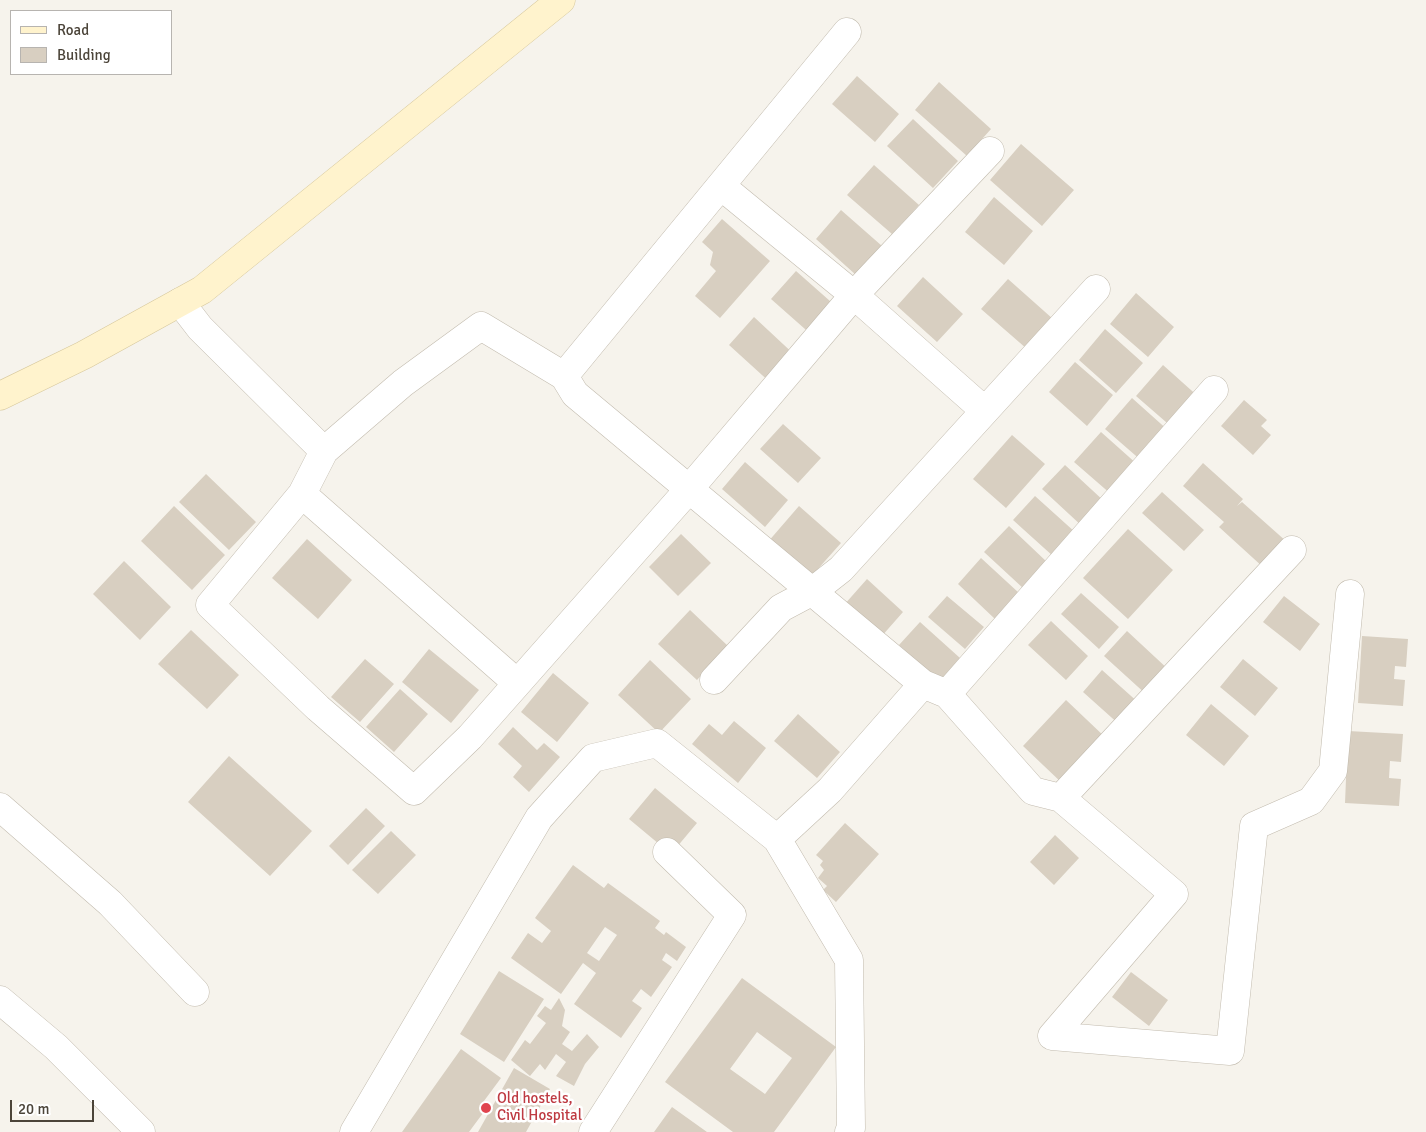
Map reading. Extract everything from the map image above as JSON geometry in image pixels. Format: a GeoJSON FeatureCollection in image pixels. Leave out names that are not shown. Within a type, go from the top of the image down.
{"type":"FeatureCollection","features":[{"type":"Feature","properties":{"kind":"street"},"geometry":{"type":"LineString","coordinates":[[0,396],[84,355],[202,290],[561,0]]}},
{"type":"Feature","properties":{"kind":"street"},"geometry":{"type":"LineString","coordinates":[[564,376],[847,32]]}},
{"type":"Feature","properties":{"kind":"street"},"geometry":{"type":"LineString","coordinates":[[990,151],[854,295],[690,488],[470,737],[414,791],[318,708],[210,605],[302,494],[324,451],[403,383],[480,326],[564,376],[576,394],[690,488],[814,591],[935,689],[1033,790],[1062,798],[1174,894],[1052,1036],[1230,1051],[1254,826],[1312,801],[1333,772],[1350,594]]}},
{"type":"Feature","properties":{"kind":"street"},"geometry":{"type":"LineString","coordinates":[[720,186],[854,295],[985,410]]}},
{"type":"Feature","properties":{"kind":"street"},"geometry":{"type":"LineString","coordinates":[[714,680],[781,608],[814,591],[841,569],[1096,289]]}},
{"type":"Feature","properties":{"kind":"street"},"geometry":{"type":"LineString","coordinates":[[180,302],[200,328],[324,451]]}},
{"type":"Feature","properties":{"kind":"street"},"geometry":{"type":"LineString","coordinates":[[777,839],[935,689],[1214,390]]}},
{"type":"Feature","properties":{"kind":"street"},"geometry":{"type":"LineString","coordinates":[[302,494],[517,683]]}},
{"type":"Feature","properties":{"kind":"street"},"geometry":{"type":"LineString","coordinates":[[1062,798],[1292,550]]}},
{"type":"Feature","properties":{"kind":"street"},"geometry":{"type":"LineString","coordinates":[[354,1132],[540,818],[593,758],[657,743],[777,839],[849,960],[851,1128],[849,1132]]}},
{"type":"Feature","properties":{"kind":"street"},"geometry":{"type":"LineString","coordinates":[[0,807],[110,903],[195,992]]}},
{"type":"Feature","properties":{"kind":"street"},"geometry":{"type":"LineString","coordinates":[[593,1132],[732,916],[667,852]]}},
{"type":"Feature","properties":{"kind":"street"},"geometry":{"type":"LineString","coordinates":[[0,1000],[56,1047],[142,1132]]}},
{"type":"Feature","properties":{"kind":"building"},"geometry":{"type":"Polygon","coordinates":[[[857,76],[899,114],[875,142],[832,104],[857,76]]]}},
{"type":"Feature","properties":{"kind":"building"},"geometry":{"type":"Polygon","coordinates":[[[939,82],[991,129],[967,156],[915,110],[939,82]]]}},
{"type":"Feature","properties":{"kind":"building"},"geometry":{"type":"Polygon","coordinates":[[[913,119],[958,161],[933,188],[887,146],[913,119]]]}},
{"type":"Feature","properties":{"kind":"building"},"geometry":{"type":"Polygon","coordinates":[[[1021,144],[1074,190],[1042,226],[990,180],[1021,144]]]}},
{"type":"Feature","properties":{"kind":"building"},"geometry":{"type":"Polygon","coordinates":[[[874,165],[919,205],[892,234],[847,195],[874,165]]]}},
{"type":"Feature","properties":{"kind":"building"},"geometry":{"type":"Polygon","coordinates":[[[994,197],[1033,231],[1004,265],[965,232],[994,197]]]}},
{"type":"Feature","properties":{"kind":"building"},"geometry":{"type":"Polygon","coordinates":[[[841,210],[882,246],[856,275],[816,239],[841,210]]]}},
{"type":"Feature","properties":{"kind":"building"},"geometry":{"type":"Polygon","coordinates":[[[722,219],[770,261],[720,318],[695,296],[716,271],[710,265],[713,252],[702,242],[722,219]]]}},
{"type":"Feature","properties":{"kind":"building"},"geometry":{"type":"Polygon","coordinates":[[[796,271],[839,309],[814,337],[771,299],[796,271]]]}},
{"type":"Feature","properties":{"kind":"building"},"geometry":{"type":"Polygon","coordinates":[[[923,277],[963,314],[937,342],[897,306],[923,277]]]}},
{"type":"Feature","properties":{"kind":"building"},"geometry":{"type":"Polygon","coordinates":[[[1008,279],[1053,319],[1027,349],[981,309],[1008,279]]]}},
{"type":"Feature","properties":{"kind":"building"},"geometry":{"type":"Polygon","coordinates":[[[1136,293],[1174,327],[1148,357],[1110,324],[1136,293]]]}},
{"type":"Feature","properties":{"kind":"building"},"geometry":{"type":"Polygon","coordinates":[[[754,317],[798,358],[773,385],[729,345],[754,317]]]}},
{"type":"Feature","properties":{"kind":"building"},"geometry":{"type":"Polygon","coordinates":[[[1105,329],[1143,363],[1116,393],[1079,360],[1105,329]]]}},
{"type":"Feature","properties":{"kind":"building"},"geometry":{"type":"Polygon","coordinates":[[[1075,362],[1113,395],[1087,426],[1049,392],[1075,362]]]}},
{"type":"Feature","properties":{"kind":"building"},"geometry":{"type":"Polygon","coordinates":[[[1163,365],[1201,399],[1174,429],[1136,396],[1163,365]]]}},
{"type":"Feature","properties":{"kind":"building"},"geometry":{"type":"Polygon","coordinates":[[[1132,398],[1170,432],[1143,462],[1105,429],[1132,398]]]}},
{"type":"Feature","properties":{"kind":"building"},"geometry":{"type":"Polygon","coordinates":[[[1244,400],[1267,420],[1261,426],[1271,435],[1253,455],[1221,426],[1244,400]]]}},
{"type":"Feature","properties":{"kind":"building"},"geometry":{"type":"Polygon","coordinates":[[[783,424],[821,458],[798,483],[760,449],[783,424]]]}},
{"type":"Feature","properties":{"kind":"building"},"geometry":{"type":"Polygon","coordinates":[[[1101,432],[1138,465],[1112,495],[1074,462],[1101,432]]]}},
{"type":"Feature","properties":{"kind":"building"},"geometry":{"type":"Polygon","coordinates":[[[1012,435],[1045,464],[1006,508],[973,479],[1012,435]]]}},
{"type":"Feature","properties":{"kind":"building"},"geometry":{"type":"Polygon","coordinates":[[[745,462],[788,500],[765,527],[722,489],[745,462]]]}},
{"type":"Feature","properties":{"kind":"building"},"geometry":{"type":"Polygon","coordinates":[[[1203,463],[1243,499],[1237,506],[1242,502],[1287,542],[1264,568],[1219,527],[1224,522],[1183,486],[1203,463]]]}},
{"type":"Feature","properties":{"kind":"building"},"geometry":{"type":"Polygon","coordinates":[[[1065,465],[1105,502],[1083,527],[1042,489],[1065,465]]]}},
{"type":"Feature","properties":{"kind":"building"},"geometry":{"type":"Polygon","coordinates":[[[206,474],[256,522],[229,550],[179,502],[206,474]]]}},
{"type":"Feature","properties":{"kind":"building"},"geometry":{"type":"Polygon","coordinates":[[[1162,492],[1204,530],[1184,551],[1142,513],[1162,492]]]}},
{"type":"Feature","properties":{"kind":"building"},"geometry":{"type":"Polygon","coordinates":[[[1035,496],[1076,533],[1054,557],[1013,520],[1035,496]]]}},
{"type":"Feature","properties":{"kind":"building"},"geometry":{"type":"Polygon","coordinates":[[[174,506],[225,555],[192,590],[141,541],[174,506]]]}},
{"type":"Feature","properties":{"kind":"building"},"geometry":{"type":"Polygon","coordinates":[[[799,506],[841,543],[809,579],[767,543],[799,506]]]}},
{"type":"Feature","properties":{"kind":"building"},"geometry":{"type":"Polygon","coordinates":[[[1009,526],[1048,563],[1024,589],[984,552],[1009,526]]]}},
{"type":"Feature","properties":{"kind":"building"},"geometry":{"type":"Polygon","coordinates":[[[1128,529],[1173,570],[1128,619],[1083,578],[1128,529]]]}},
{"type":"Feature","properties":{"kind":"building"},"geometry":{"type":"Polygon","coordinates":[[[681,534],[711,563],[678,596],[649,567],[681,534]]]}},
{"type":"Feature","properties":{"kind":"building"},"geometry":{"type":"Polygon","coordinates":[[[307,539],[352,580],[318,619],[272,578],[307,539]]]}},
{"type":"Feature","properties":{"kind":"building"},"geometry":{"type":"Polygon","coordinates":[[[981,558],[1019,593],[995,619],[958,584],[981,558]]]}},
{"type":"Feature","properties":{"kind":"building"},"geometry":{"type":"Polygon","coordinates":[[[124,561],[171,607],[140,640],[93,594],[124,561]]]}},
{"type":"Feature","properties":{"kind":"building"},"geometry":{"type":"Polygon","coordinates":[[[867,579],[903,612],[881,637],[844,605],[867,579]]]}},
{"type":"Feature","properties":{"kind":"building"},"geometry":{"type":"Polygon","coordinates":[[[1081,593],[1119,627],[1099,649],[1061,614],[1081,593]]]}},
{"type":"Feature","properties":{"kind":"building"},"geometry":{"type":"Polygon","coordinates":[[[947,596],[984,627],[965,649],[928,617],[947,596]]]}},
{"type":"Feature","properties":{"kind":"building"},"geometry":{"type":"Polygon","coordinates":[[[1284,596],[1320,624],[1300,651],[1263,622],[1284,596]]]}},
{"type":"Feature","properties":{"kind":"building"},"geometry":{"type":"Polygon","coordinates":[[[690,610],[728,646],[697,680],[658,644],[690,610]]]}},
{"type":"Feature","properties":{"kind":"building"},"geometry":{"type":"Polygon","coordinates":[[[1051,621],[1088,656],[1066,680],[1028,645],[1051,621]]]}},
{"type":"Feature","properties":{"kind":"building"},"geometry":{"type":"Polygon","coordinates":[[[920,622],[960,658],[939,682],[899,645],[920,622]]]}},
{"type":"Feature","properties":{"kind":"building"},"geometry":{"type":"Polygon","coordinates":[[[191,630],[239,675],[207,709],[158,664],[191,630]]]}},
{"type":"Feature","properties":{"kind":"building"},"geometry":{"type":"Polygon","coordinates":[[[1127,631],[1170,671],[1148,696],[1104,656],[1127,631]]]}},
{"type":"Feature","properties":{"kind":"building"},"geometry":{"type":"Polygon","coordinates":[[[1362,636],[1408,639],[1406,667],[1395,666],[1394,679],[1405,680],[1403,706],[1358,703],[1362,636]]]}},
{"type":"Feature","properties":{"kind":"building"},"geometry":{"type":"Polygon","coordinates":[[[429,649],[479,690],[451,723],[402,682],[429,649]]]}},
{"type":"Feature","properties":{"kind":"building"},"geometry":{"type":"Polygon","coordinates":[[[365,659],[394,684],[360,722],[331,697],[365,659]]]}},
{"type":"Feature","properties":{"kind":"building"},"geometry":{"type":"Polygon","coordinates":[[[1243,659],[1278,688],[1255,716],[1220,687],[1243,659]]]}},
{"type":"Feature","properties":{"kind":"building"},"geometry":{"type":"Polygon","coordinates":[[[650,660],[691,699],[659,733],[618,695],[650,660]]]}},
{"type":"Feature","properties":{"kind":"building"},"geometry":{"type":"Polygon","coordinates":[[[1102,670],[1140,704],[1121,726],[1083,692],[1102,670]]]}},
{"type":"Feature","properties":{"kind":"building"},"geometry":{"type":"Polygon","coordinates":[[[553,673],[589,703],[557,742],[521,712],[553,673]]]}},
{"type":"Feature","properties":{"kind":"building"},"geometry":{"type":"Polygon","coordinates":[[[400,689],[428,714],[394,752],[366,727],[400,689]]]}},
{"type":"Feature","properties":{"kind":"building"},"geometry":{"type":"Polygon","coordinates":[[[1066,700],[1106,738],[1063,784],[1023,746],[1066,700]]]}},
{"type":"Feature","properties":{"kind":"building"},"geometry":{"type":"Polygon","coordinates":[[[1211,704],[1249,736],[1224,766],[1186,735],[1211,704]]]}},
{"type":"Feature","properties":{"kind":"building"},"geometry":{"type":"Polygon","coordinates":[[[798,714],[840,752],[817,778],[774,741],[798,714]]]}},
{"type":"Feature","properties":{"kind":"building"},"geometry":{"type":"Polygon","coordinates":[[[734,721],[766,748],[738,783],[692,744],[709,724],[722,735],[734,721]]]}},
{"type":"Feature","properties":{"kind":"building"},"geometry":{"type":"Polygon","coordinates":[[[513,727],[537,750],[544,743],[560,757],[529,792],[513,777],[522,766],[498,744],[513,727]]]}},
{"type":"Feature","properties":{"kind":"building"},"geometry":{"type":"Polygon","coordinates":[[[1348,731],[1403,734],[1401,762],[1390,761],[1389,778],[1401,779],[1399,806],[1345,803],[1348,731]]]}},
{"type":"Feature","properties":{"kind":"building"},"geometry":{"type":"Polygon","coordinates":[[[229,756],[312,831],[270,876],[188,802],[229,756]]]}},
{"type":"Feature","properties":{"kind":"building"},"geometry":{"type":"Polygon","coordinates":[[[655,788],[697,823],[671,854],[629,819],[655,788]]]}},
{"type":"Feature","properties":{"kind":"building"},"geometry":{"type":"Polygon","coordinates":[[[366,808],[385,826],[348,865],[329,846],[366,808]]]}},
{"type":"Feature","properties":{"kind":"building"},"geometry":{"type":"Polygon","coordinates":[[[845,823],[879,854],[836,902],[823,890],[827,886],[818,878],[824,870],[820,865],[823,861],[816,855],[845,823]]]}},
{"type":"Feature","properties":{"kind":"building"},"geometry":{"type":"Polygon","coordinates":[[[391,831],[416,855],[378,894],[352,870],[391,831]]]}},
{"type":"Feature","properties":{"kind":"building"},"geometry":{"type":"Polygon","coordinates":[[[1055,835],[1079,858],[1054,885],[1030,862],[1055,835]]]}},
{"type":"Feature","properties":{"kind":"building"},"geometry":{"type":"Polygon","coordinates":[[[573,865],[604,888],[608,883],[660,921],[655,928],[664,935],[666,932],[686,947],[677,961],[666,953],[662,960],[672,967],[651,997],[641,989],[632,1001],[642,1008],[621,1038],[574,1004],[596,973],[583,963],[561,994],[511,958],[528,933],[542,943],[551,931],[535,918],[573,865]],[[605,927],[587,953],[599,961],[617,935],[605,927]]]}},
{"type":"Feature","properties":{"kind":"building"},"geometry":{"type":"Polygon","coordinates":[[[499,971],[544,999],[504,1062],[460,1034],[499,971]]]}},
{"type":"Feature","properties":{"kind":"building"},"geometry":{"type":"Polygon","coordinates":[[[1131,972],[1168,1000],[1149,1026],[1112,997],[1131,972]]]}},
{"type":"Feature","properties":{"kind":"building"},"geometry":{"type":"Polygon","coordinates":[[[742,978],[836,1047],[774,1132],[733,1132],[665,1082],[742,978]],[[757,1032],[730,1069],[765,1094],[792,1058],[757,1032]]]}},
{"type":"Feature","properties":{"kind":"building"},"geometry":{"type":"Polygon","coordinates":[[[559,998],[565,1010],[562,1026],[570,1032],[562,1044],[572,1051],[587,1034],[599,1047],[585,1064],[574,1086],[556,1076],[566,1062],[556,1054],[545,1070],[540,1064],[530,1076],[511,1060],[525,1040],[530,1044],[546,1023],[537,1016],[545,1006],[551,1010],[559,998]]]}},
{"type":"Feature","properties":{"kind":"building"},"geometry":{"type":"Polygon","coordinates":[[[461,1049],[501,1078],[481,1105],[486,1109],[469,1132],[402,1132],[461,1049]]]}},
{"type":"Feature","properties":{"kind":"building"},"geometry":{"type":"Polygon","coordinates":[[[514,1068],[550,1089],[526,1132],[478,1132],[514,1068]]]}},
{"type":"Feature","properties":{"kind":"building"},"geometry":{"type":"Polygon","coordinates":[[[672,1107],[707,1132],[654,1132],[672,1107]]]}},
{"type":"Feature","properties":{"kind":"place","name":"Old hostels, Civil Hospital"},"geometry":{"type":"Point","coordinates":[486,1108]}}]}
